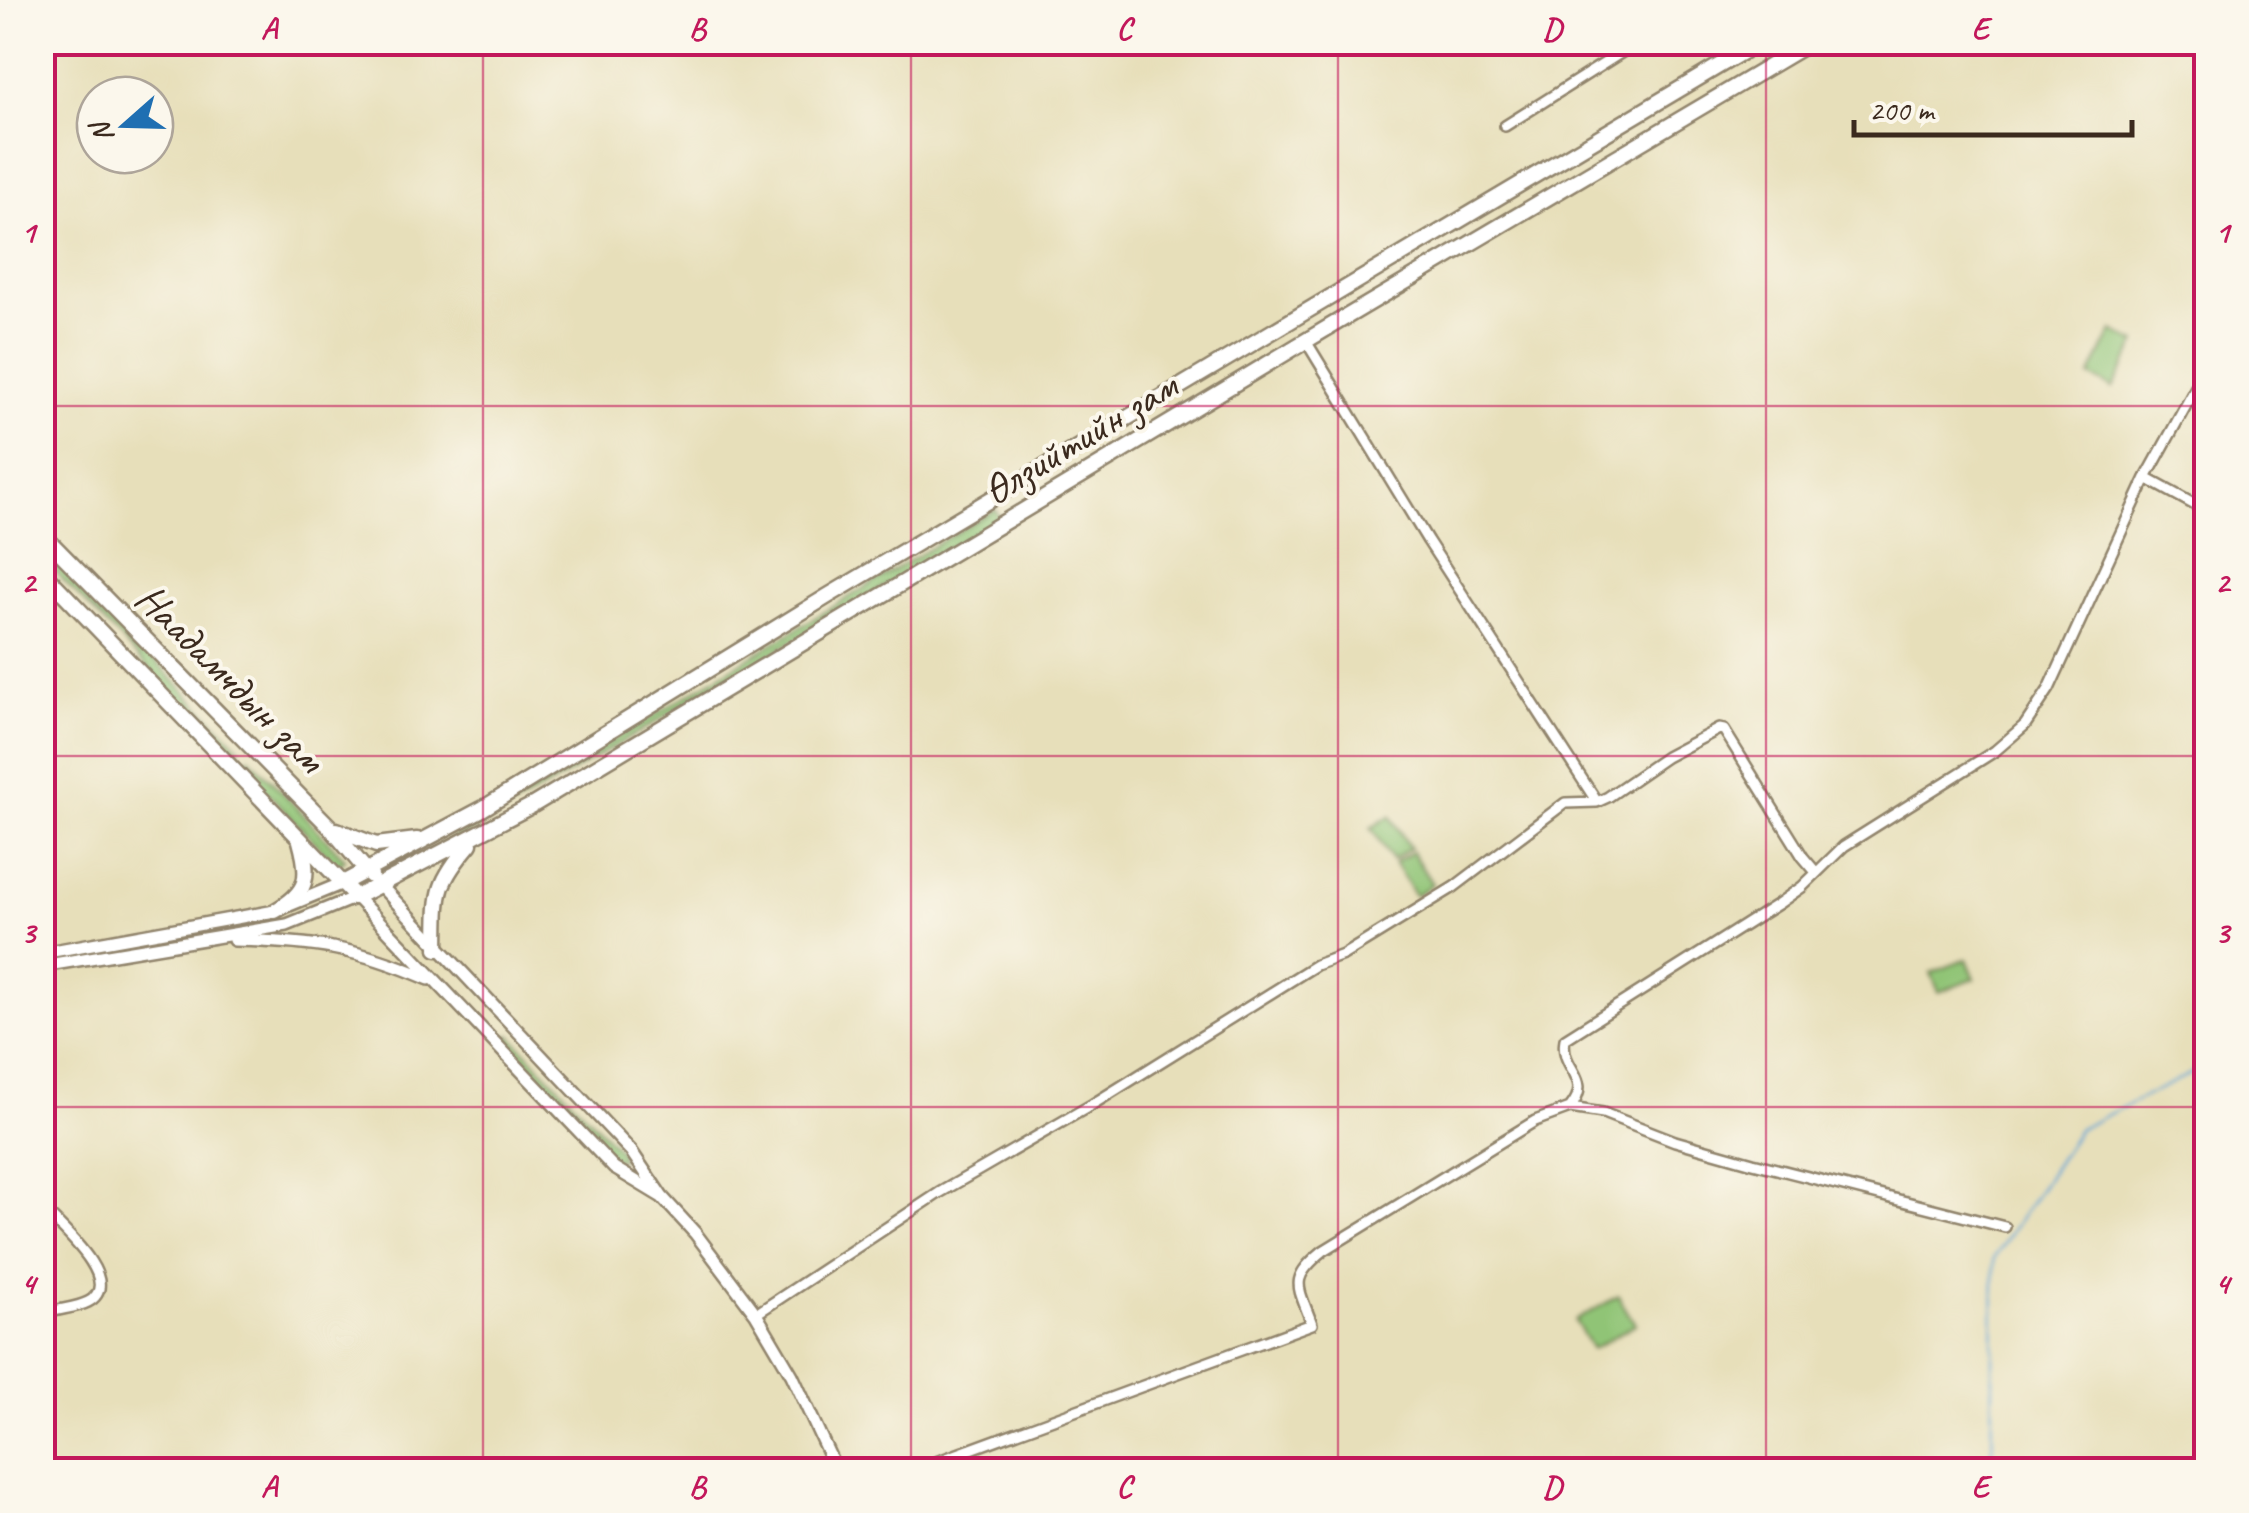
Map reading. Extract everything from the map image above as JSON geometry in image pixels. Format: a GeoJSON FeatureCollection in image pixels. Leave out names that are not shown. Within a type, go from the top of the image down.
{"type":"FeatureCollection","features":[{"type":"Feature","properties":{"kind":"highway","name":"Өлзийтийн зам"},"geometry":{"type":"LineString","coordinates":[[343,883],[433,837],[828,596],[1759,42]]}},
{"type":"Feature","properties":{"kind":"highway","name":"Өлзийтийн зам"},"geometry":{"type":"LineString","coordinates":[[356,898],[477,836],[1811,42]]}},
{"type":"Feature","properties":{"kind":"highway"},"geometry":{"type":"LineString","coordinates":[[1446,227],[1459,250]]}},
{"type":"Feature","properties":{"kind":"highway","name":"Наадамчдын зам"},"geometry":{"type":"LineString","coordinates":[[42,534],[329,826],[380,886]]}},
{"type":"Feature","properties":{"kind":"highway","name":"Наадамчдын зам"},"geometry":{"type":"LineString","coordinates":[[42,571],[356,898]]}},
{"type":"Feature","properties":{"kind":"highway"},"geometry":{"type":"LineString","coordinates":[[232,768],[252,748]]}},
{"type":"Feature","properties":{"kind":"highway"},"geometry":{"type":"LineString","coordinates":[[329,826],[376,845],[433,837]]}},
{"type":"Feature","properties":{"kind":"highway"},"geometry":{"type":"LineString","coordinates":[[275,910],[294,900],[302,890],[306,864],[298,836]]}},
{"type":"Feature","properties":{"kind":"highway"},"geometry":{"type":"LineString","coordinates":[[437,949],[439,888],[447,871],[477,836]]}},
{"type":"Feature","properties":{"kind":"main road"},"geometry":{"type":"LineString","coordinates":[[42,953],[275,910],[343,883]]}},
{"type":"Feature","properties":{"kind":"main road"},"geometry":{"type":"LineString","coordinates":[[380,886],[631,1151],[662,1198],[695,1232],[756,1314],[792,1375],[836,1470]]}},
{"type":"Feature","properties":{"kind":"main road"},"geometry":{"type":"LineString","coordinates":[[42,966],[286,925],[356,898],[614,1168],[662,1198]]}},
{"type":"Feature","properties":{"kind":"main road"},"geometry":{"type":"LineString","coordinates":[[210,939],[328,944],[385,960],[434,981]]}},
{"type":"Feature","properties":{"kind":"main road"},"geometry":{"type":"LineString","coordinates":[[488,1035],[499,1030],[504,1016]]}},
{"type":"Feature","properties":{"kind":"main road"},"geometry":{"type":"LineString","coordinates":[[497,1046],[503,1034],[516,1029]]}},
{"type":"Feature","properties":{"kind":"street"},"geometry":{"type":"LineString","coordinates":[[1505,126],[1638,42]]}},
{"type":"Feature","properties":{"kind":"street"},"geometry":{"type":"LineString","coordinates":[[1306,340],[1428,541],[1597,802]]}},
{"type":"Feature","properties":{"kind":"street"},"geometry":{"type":"LineString","coordinates":[[914,1470],[1312,1324],[1298,1278],[1303,1268],[1323,1251],[1535,1122],[1570,1108],[1580,1096],[1580,1082],[1566,1059],[1565,1039],[1802,888],[1844,846],[1995,751],[2025,724],[2049,689],[2146,478],[2206,369]]}},
{"type":"Feature","properties":{"kind":"street"},"geometry":{"type":"LineString","coordinates":[[2146,478],[2206,511]]}},
{"type":"Feature","properties":{"kind":"street"},"geometry":{"type":"LineString","coordinates":[[756,1314],[939,1193],[1093,1104],[1316,965],[1343,955],[1454,887],[1565,803],[1597,802],[1709,733],[1724,730],[1802,857],[1816,871]]}},
{"type":"Feature","properties":{"kind":"street"},"geometry":{"type":"LineString","coordinates":[[1570,1108],[1603,1113],[1675,1141],[1753,1163],[2005,1226]]}},
{"type":"Feature","properties":{"kind":"street"},"geometry":{"type":"LineString","coordinates":[[42,1208],[91,1260],[101,1286],[99,1293],[86,1303],[42,1315]]}},
{"type":"Feature","properties":{"kind":"green space"},"geometry":{"type":"Polygon","coordinates":[[[2113,331],[2137,343],[2113,388],[2090,376],[2113,331]]]}},
{"type":"Feature","properties":{"kind":"green space"},"geometry":{"type":"Polygon","coordinates":[[[995,509],[1000,518],[452,843],[423,855],[995,509]]]}},
{"type":"Feature","properties":{"kind":"green space"},"geometry":{"type":"Polygon","coordinates":[[[42,544],[240,748],[233,756],[43,559],[42,544]]]}},
{"type":"Feature","properties":{"kind":"green space"},"geometry":{"type":"Polygon","coordinates":[[[249,757],[345,859],[338,866],[241,765],[249,757]]]}},
{"type":"Feature","properties":{"kind":"green space"},"geometry":{"type":"Polygon","coordinates":[[[1390,816],[1410,848],[1392,860],[1371,828],[1390,816]]]}},
{"type":"Feature","properties":{"kind":"green space"},"geometry":{"type":"Polygon","coordinates":[[[1412,852],[1432,884],[1415,896],[1394,863],[1412,852]]]}},
{"type":"Feature","properties":{"kind":"green space"},"geometry":{"type":"Polygon","coordinates":[[[1967,959],[1975,979],[1939,992],[1931,973],[1967,959]]]}},
{"type":"Feature","properties":{"kind":"green space"},"geometry":{"type":"Polygon","coordinates":[[[510,1035],[620,1151],[622,1159],[613,1159],[502,1041],[510,1035]]]}},
{"type":"Feature","properties":{"kind":"green space"},"geometry":{"type":"Polygon","coordinates":[[[1618,1296],[1635,1324],[1592,1349],[1575,1321],[1618,1296]]]}},
{"type":"Feature","properties":{"kind":"waterway"},"geometry":{"type":"LineString","coordinates":[[1992,1470],[1994,1258],[2079,1129],[2206,1066]]}}]}
